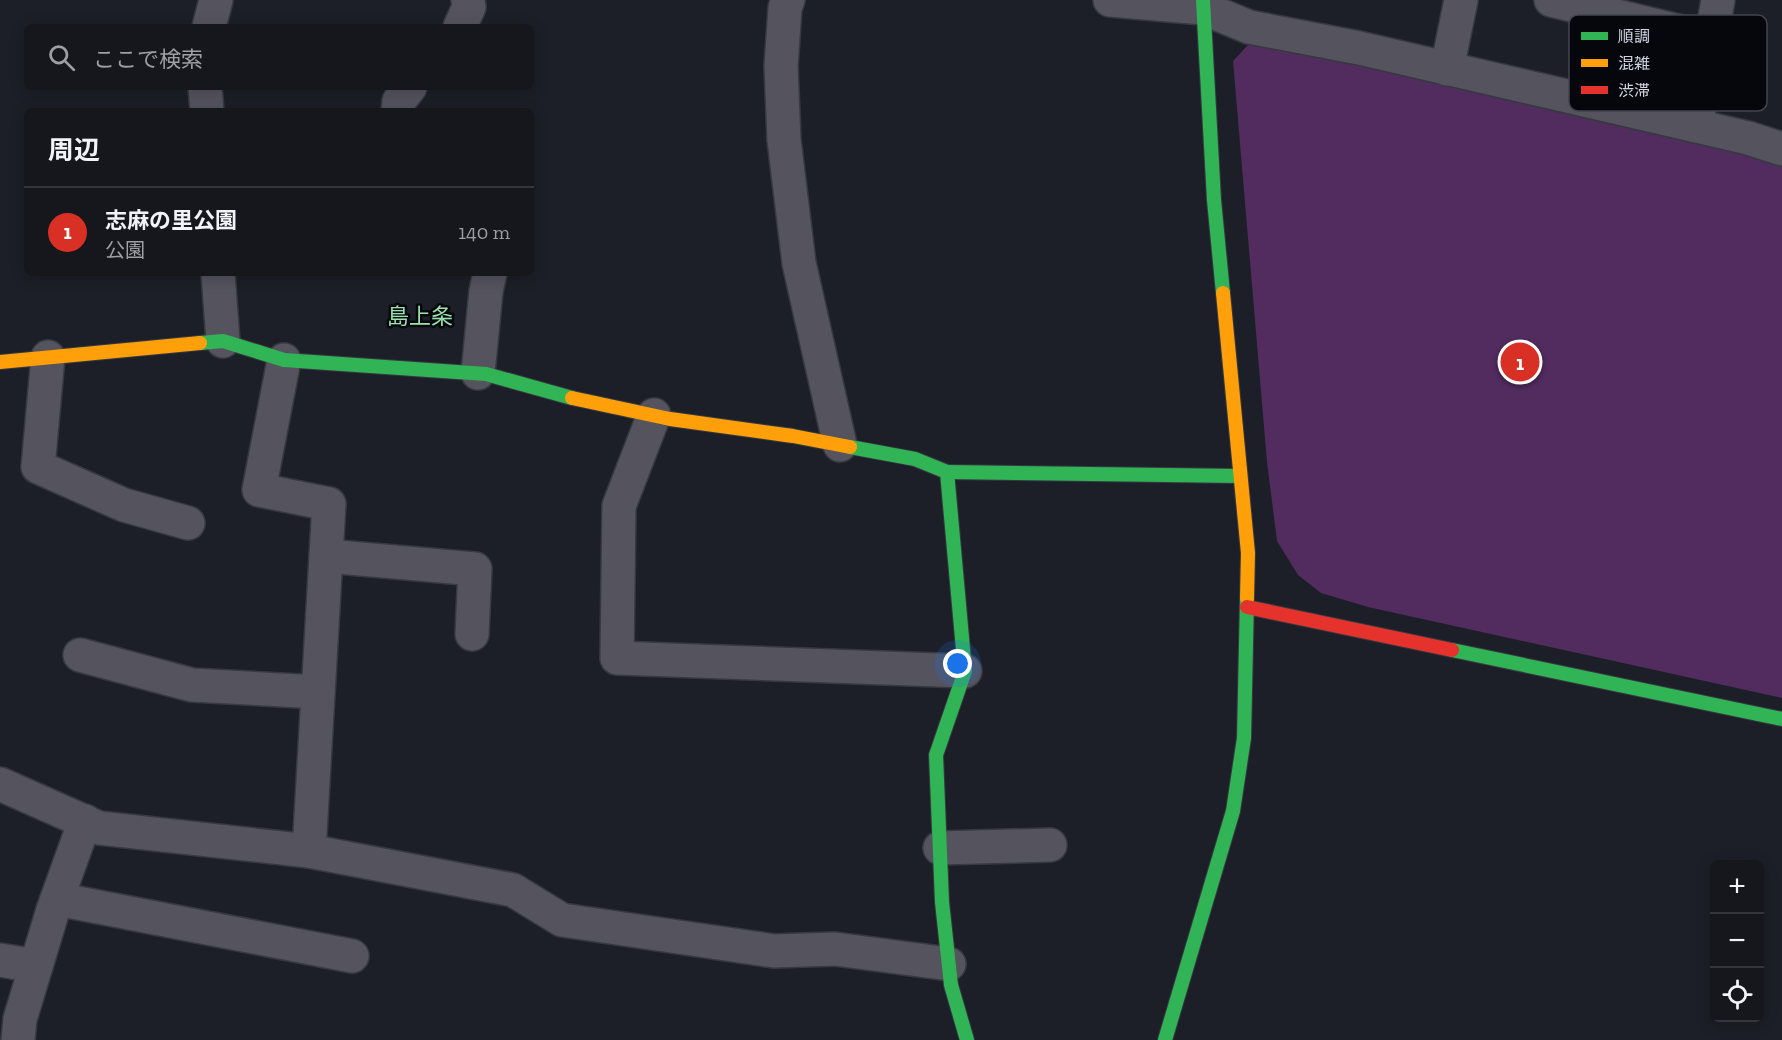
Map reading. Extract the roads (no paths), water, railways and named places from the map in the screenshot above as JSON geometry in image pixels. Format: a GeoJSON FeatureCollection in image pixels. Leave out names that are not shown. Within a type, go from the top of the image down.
{"type":"FeatureCollection","features":[{"type":"Feature","properties":{"kind":"street"},"geometry":{"type":"LineString","coordinates":[[210,24],[216,0]]}},
{"type":"Feature","properties":{"kind":"street"},"geometry":{"type":"LineString","coordinates":[[461,24],[469,7],[468,0]]}},
{"type":"Feature","properties":{"kind":"street"},"geometry":{"type":"LineString","coordinates":[[788,0],[785,8],[781,66],[784,140],[799,263],[840,445]]}},
{"type":"Feature","properties":{"kind":"street"},"geometry":{"type":"LineString","coordinates":[[1110,0],[1203,4],[1249,27],[1359,48],[1569,97]]}},
{"type":"Feature","properties":{"kind":"street"},"geometry":{"type":"LineString","coordinates":[[1447,69],[1461,0]]}},
{"type":"Feature","properties":{"kind":"street"},"geometry":{"type":"LineString","coordinates":[[1551,0],[1613,15]]}},
{"type":"Feature","properties":{"kind":"street"},"geometry":{"type":"LineString","coordinates":[[1715,15],[1718,0]]}},
{"type":"Feature","properties":{"kind":"street"},"geometry":{"type":"LineString","coordinates":[[1165,1040],[1233,811],[1244,738],[1248,553],[1214,200],[1203,4]]}},
{"type":"Feature","properties":{"kind":"street"},"geometry":{"type":"LineString","coordinates":[[206,90],[207,108]]}},
{"type":"Feature","properties":{"kind":"street"},"geometry":{"type":"LineString","coordinates":[[398,108],[399,101],[408,90]]}},
{"type":"Feature","properties":{"kind":"street"},"geometry":{"type":"LineString","coordinates":[[1630,111],[1782,148]]}},
{"type":"Feature","properties":{"kind":"street"},"geometry":{"type":"LineString","coordinates":[[1695,126],[1698,111]]}},
{"type":"Feature","properties":{"kind":"street"},"geometry":{"type":"LineString","coordinates":[[218,276],[223,341]]}},
{"type":"Feature","properties":{"kind":"street"},"geometry":{"type":"LineString","coordinates":[[478,374],[489,276]]}},
{"type":"Feature","properties":{"kind":"street"},"geometry":{"type":"LineString","coordinates":[[0,362],[223,341],[284,360],[486,374],[574,398],[654,415],[915,459],[947,472],[1240,476]]}},
{"type":"Feature","properties":{"kind":"street"},"geometry":{"type":"LineString","coordinates":[[48,357],[38,467],[124,505],[188,523]]}},
{"type":"Feature","properties":{"kind":"street"},"geometry":{"type":"LineString","coordinates":[[284,360],[259,490],[329,504],[309,851]]}},
{"type":"Feature","properties":{"kind":"street"},"geometry":{"type":"LineString","coordinates":[[654,415],[619,506],[617,658],[965,671]]}},
{"type":"Feature","properties":{"kind":"street"},"geometry":{"type":"LineString","coordinates":[[947,472],[965,671],[936,755],[942,902],[951,985],[967,1040]]}},
{"type":"Feature","properties":{"kind":"street"},"geometry":{"type":"LineString","coordinates":[[326,556],[475,569],[472,634]]}},
{"type":"Feature","properties":{"kind":"street"},"geometry":{"type":"LineString","coordinates":[[1247,607],[1782,719]]}},
{"type":"Feature","properties":{"kind":"street"},"geometry":{"type":"LineString","coordinates":[[80,654],[192,685],[318,692]]}},
{"type":"Feature","properties":{"kind":"street"},"geometry":{"type":"LineString","coordinates":[[0,784],[99,828],[309,851],[513,890],[562,920],[774,951],[835,949],[949,964]]}},
{"type":"Feature","properties":{"kind":"street"},"geometry":{"type":"LineString","coordinates":[[18,1040],[20,1019],[36,966],[57,898],[85,821]]}},
{"type":"Feature","properties":{"kind":"street"},"geometry":{"type":"LineString","coordinates":[[940,848],[1050,845]]}},
{"type":"Feature","properties":{"kind":"street"},"geometry":{"type":"LineString","coordinates":[[57,898],[352,956]]}},
{"type":"Feature","properties":{"kind":"street"},"geometry":{"type":"LineString","coordinates":[[0,960],[36,966]]}},
{"type":"Feature","properties":{"kind":"place","name":"志麻の里公園"},"geometry":{"type":"Point","coordinates":[1520,362]}},
{"type":"Feature","properties":{"kind":"district","name":"島上条"},"geometry":{"type":"Point","coordinates":[420,316]}}]}
